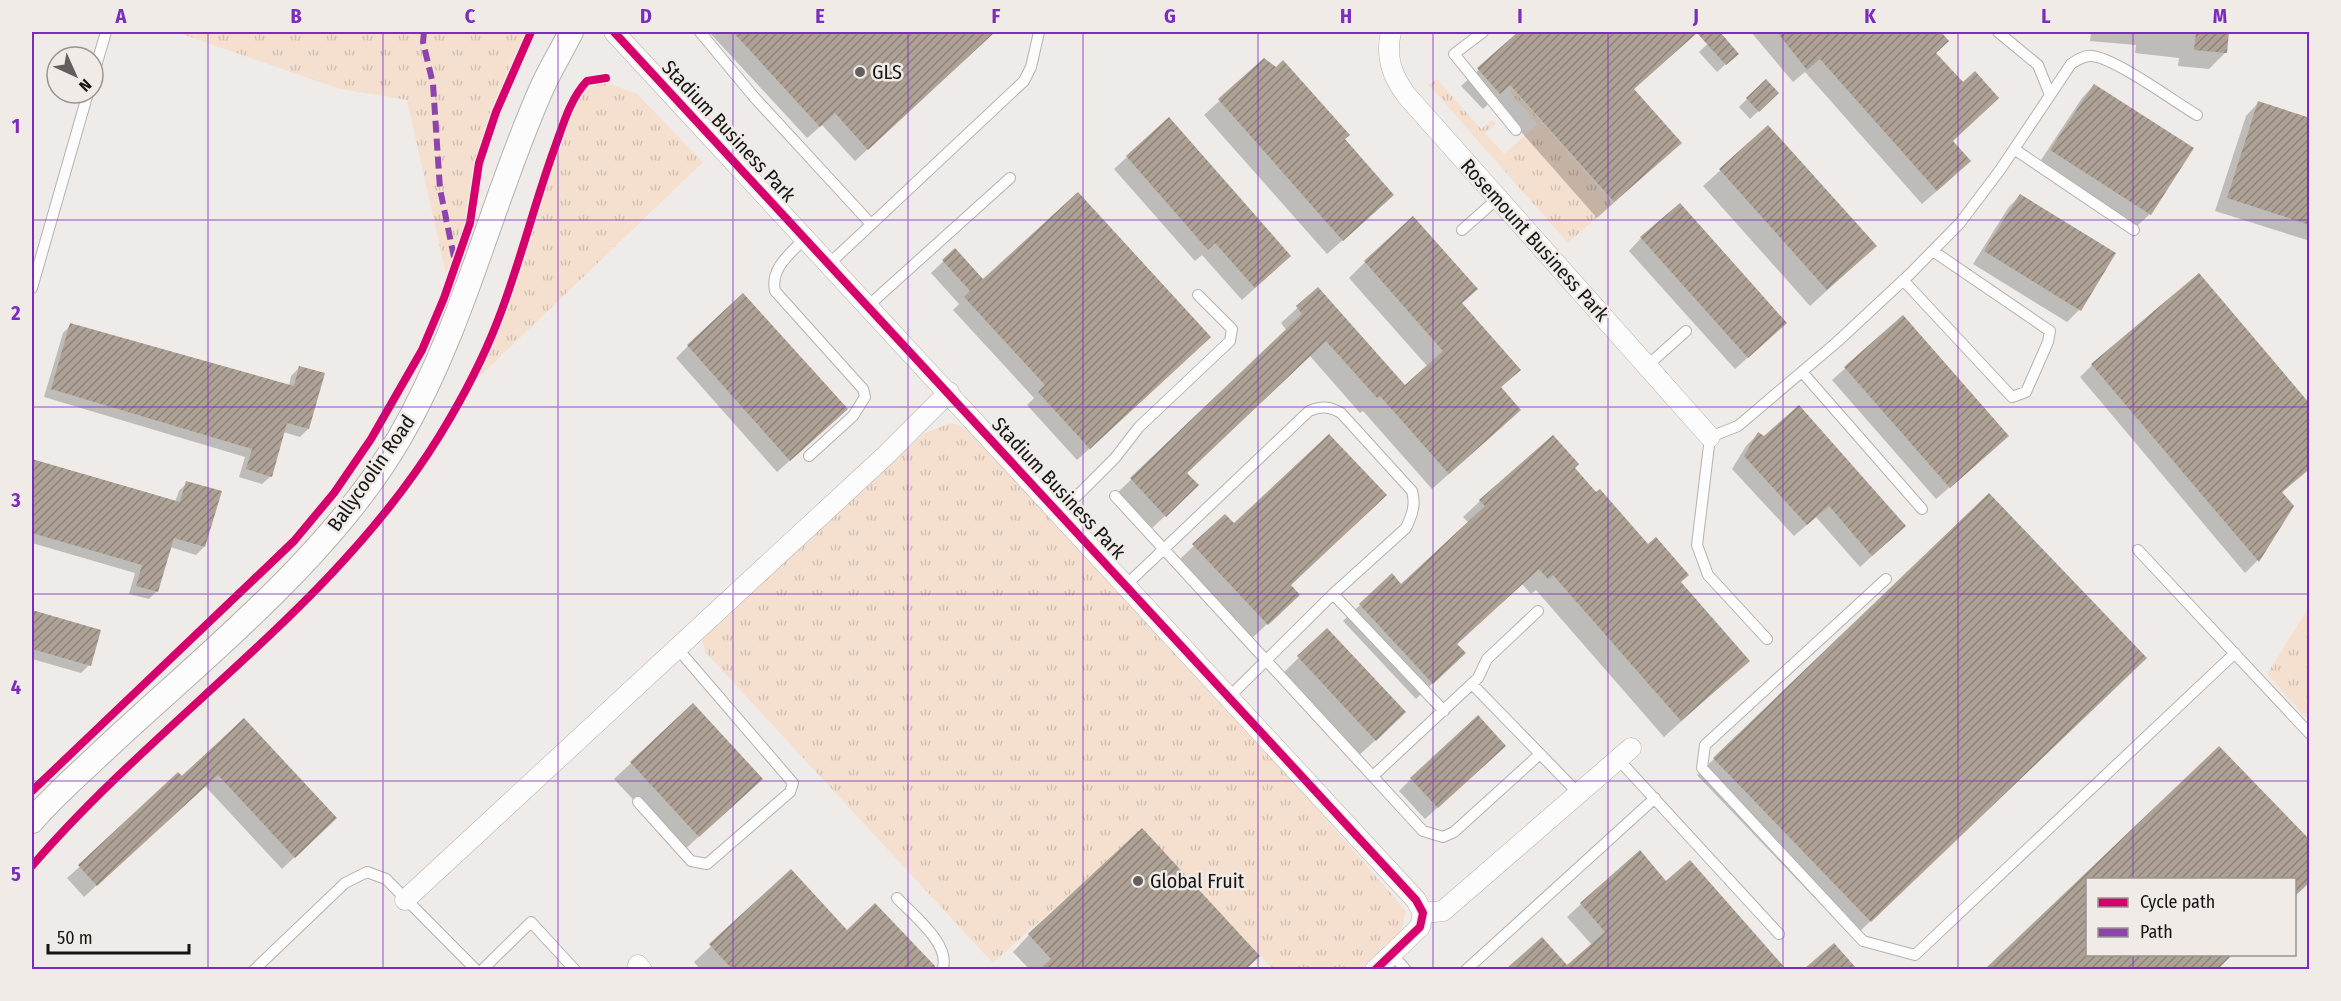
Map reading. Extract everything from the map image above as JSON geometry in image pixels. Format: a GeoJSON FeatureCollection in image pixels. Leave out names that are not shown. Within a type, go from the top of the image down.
{"type":"FeatureCollection","features":[{"type":"Feature","properties":{"kind":"street","name":"Ballycoolin Road"},"geometry":{"type":"LineString","coordinates":[[32,821],[288,578],[346,515],[400,438],[436,367],[468,292],[499,196],[540,91],[572,32]]}},
{"type":"Feature","properties":{"kind":"street","name":"Stadium Business Park"},"geometry":{"type":"LineString","coordinates":[[614,32],[1409,892],[1423,913]]}},
{"type":"Feature","properties":{"kind":"street","name":"Rosemount Business Park"},"geometry":{"type":"LineString","coordinates":[[1391,32],[1388,44],[1389,62],[1395,79],[1497,199],[1710,437]]}},
{"type":"Feature","properties":{"kind":"street"},"geometry":{"type":"LineString","coordinates":[[405,900],[886,455],[949,393]]}},
{"type":"Feature","properties":{"kind":"street"},"geometry":{"type":"LineString","coordinates":[[1375,969],[1420,927],[1423,913],[1443,911],[1625,753]]}},
{"type":"Feature","properties":{"kind":"lane"},"geometry":{"type":"LineString","coordinates":[[700,32],[754,97],[871,224]]}},
{"type":"Feature","properties":{"kind":"lane"},"geometry":{"type":"LineString","coordinates":[[830,264],[1024,81],[1031,67],[1039,32]]}},
{"type":"Feature","properties":{"kind":"lane"},"geometry":{"type":"LineString","coordinates":[[1483,32],[1454,54],[1516,130]]}},
{"type":"Feature","properties":{"kind":"lane"},"geometry":{"type":"LineString","coordinates":[[1998,32],[2038,65],[2050,95]]}},
{"type":"Feature","properties":{"kind":"lane"},"geometry":{"type":"LineString","coordinates":[[1767,639],[1708,575],[1697,545],[1710,437],[1738,426],[1802,372],[1903,280],[1960,223],[2014,149],[2071,64],[2081,58],[2092,56],[2109,61],[2197,115]]}},
{"type":"Feature","properties":{"kind":"lane"},"geometry":{"type":"LineString","coordinates":[[32,288],[85,105]]}},
{"type":"Feature","properties":{"kind":"lane"},"geometry":{"type":"LineString","coordinates":[[2014,149],[2134,231]]}},
{"type":"Feature","properties":{"kind":"lane"},"geometry":{"type":"LineString","coordinates":[[868,306],[1010,178]]}},
{"type":"Feature","properties":{"kind":"lane"},"geometry":{"type":"LineString","coordinates":[[1462,230],[1497,199]]}},
{"type":"Feature","properties":{"kind":"lane"},"geometry":{"type":"LineString","coordinates":[[806,238],[778,269],[773,282],[775,291],[785,306],[863,389],[865,397],[853,416],[809,456]]}},
{"type":"Feature","properties":{"kind":"lane"},"geometry":{"type":"LineString","coordinates":[[1903,280],[2012,398],[2026,392],[2048,342],[2050,331],[1933,250]]}},
{"type":"Feature","properties":{"kind":"lane"},"geometry":{"type":"LineString","coordinates":[[1060,513],[1115,458],[1139,427],[1230,341],[1232,329],[1198,295]]}},
{"type":"Feature","properties":{"kind":"lane"},"geometry":{"type":"LineString","coordinates":[[1647,366],[1686,331]]}},
{"type":"Feature","properties":{"kind":"lane"},"geometry":{"type":"LineString","coordinates":[[1802,372],[1922,508]]}},
{"type":"Feature","properties":{"kind":"lane"},"geometry":{"type":"LineString","coordinates":[[1126,585],[1309,411],[1320,406],[1332,408],[1341,413],[1412,491],[1415,503],[1406,528],[1333,594],[1230,698]]}},
{"type":"Feature","properties":{"kind":"lane"},"geometry":{"type":"LineString","coordinates":[[1115,496],[1423,831],[1443,837],[1455,832],[1540,754]]}},
{"type":"Feature","properties":{"kind":"lane"},"geometry":{"type":"LineString","coordinates":[[2138,549],[2310,734]]}},
{"type":"Feature","properties":{"kind":"lane"},"geometry":{"type":"LineString","coordinates":[[1886,579],[1705,745],[1702,768],[1863,941],[1915,955],[2235,653]]}},
{"type":"Feature","properties":{"kind":"lane"},"geometry":{"type":"LineString","coordinates":[[1333,594],[1444,711]]}},
{"type":"Feature","properties":{"kind":"lane"},"geometry":{"type":"LineString","coordinates":[[1373,776],[1472,684],[1487,659],[1538,611]]}},
{"type":"Feature","properties":{"kind":"lane"},"geometry":{"type":"LineString","coordinates":[[638,802],[691,861],[707,864],[790,792],[794,783],[676,648]]}},
{"type":"Feature","properties":{"kind":"lane"},"geometry":{"type":"LineString","coordinates":[[1472,684],[1579,794]]}},
{"type":"Feature","properties":{"kind":"lane"},"geometry":{"type":"LineString","coordinates":[[1625,753],[1655,798],[1779,934]]}},
{"type":"Feature","properties":{"kind":"lane"},"geometry":{"type":"LineString","coordinates":[[1466,969],[1655,798]]}},
{"type":"Feature","properties":{"kind":"lane"},"geometry":{"type":"LineString","coordinates":[[254,969],[345,883],[367,872],[378,874],[476,969]]}},
{"type":"Feature","properties":{"kind":"lane"},"geometry":{"type":"LineString","coordinates":[[897,898],[941,946],[945,961],[942,969]]}},
{"type":"Feature","properties":{"kind":"lane"},"geometry":{"type":"LineString","coordinates":[[482,969],[531,922],[575,969]]}},
{"type":"Feature","properties":{"kind":"lane"},"geometry":{"type":"LineString","coordinates":[[1392,954],[1406,969]]}},
{"type":"Feature","properties":{"kind":"green space"},"geometry":{"type":"Polygon","coordinates":[[[176,32],[525,32],[486,126],[478,151],[465,224],[446,274],[407,100],[340,89],[176,32]]]}},
{"type":"Feature","properties":{"kind":"green space"},"geometry":{"type":"Polygon","coordinates":[[[1437,79],[1481,129],[1492,120],[1496,124],[1485,133],[1504,154],[1538,124],[1509,91],[1512,89],[1613,203],[1568,243],[1429,85],[1437,79]]]}},
{"type":"Feature","properties":{"kind":"green space"},"geometry":{"type":"Polygon","coordinates":[[[599,80],[637,94],[703,162],[478,378],[514,284],[565,132],[591,82],[599,80]]]}},
{"type":"Feature","properties":{"kind":"green space"},"geometry":{"type":"Polygon","coordinates":[[[951,423],[971,430],[1312,803],[1406,911],[1400,936],[1361,969],[1273,969],[1142,829],[993,963],[706,653],[702,640],[706,635],[925,433],[951,423]]]}},
{"type":"Feature","properties":{"kind":"green space"},"geometry":{"type":"Polygon","coordinates":[[[2309,607],[2309,721],[2267,674],[2309,607]]]}},
{"type":"Feature","properties":{"kind":"building","name":"GLS"},"geometry":{"type":"Polygon","coordinates":[[[733,32],[995,32],[868,150],[835,113],[820,127],[733,32]]]}},
{"type":"Feature","properties":{"kind":"building"},"geometry":{"type":"Polygon","coordinates":[[[1518,32],[1720,32],[1739,54],[1726,65],[1697,33],[1634,89],[1682,143],[1614,202],[1510,85],[1500,94],[1477,68],[1518,32]]]}},
{"type":"Feature","properties":{"kind":"building"},"geometry":{"type":"Polygon","coordinates":[[[1777,32],[1941,32],[1949,41],[1936,53],[1963,82],[1975,71],[1999,98],[1953,141],[1971,161],[1937,191],[1820,59],[1807,70],[1777,32]]]}},
{"type":"Feature","properties":{"kind":"building"},"geometry":{"type":"Polygon","coordinates":[[[2196,32],[2229,32],[2227,53],[2194,50],[2196,32]]]}},
{"type":"Feature","properties":{"kind":"building"},"geometry":{"type":"Polygon","coordinates":[[[1264,58],[1276,67],[1283,60],[1350,135],[1345,139],[1394,195],[1343,241],[1218,99],[1264,58]]]}},
{"type":"Feature","properties":{"kind":"building"},"geometry":{"type":"Polygon","coordinates":[[[1766,79],[1779,93],[1759,112],[1746,98],[1766,79]]]}},
{"type":"Feature","properties":{"kind":"building"},"geometry":{"type":"Polygon","coordinates":[[[2094,84],[2194,148],[2151,215],[2050,150],[2094,84]]]}},
{"type":"Feature","properties":{"kind":"building"},"geometry":{"type":"Polygon","coordinates":[[[2258,101],[2310,118],[2310,225],[2227,198],[2258,101]]]}},
{"type":"Feature","properties":{"kind":"building"},"geometry":{"type":"Polygon","coordinates":[[[1169,117],[1291,256],[1255,288],[1215,243],[1208,250],[1126,156],[1169,117]]]}},
{"type":"Feature","properties":{"kind":"building"},"geometry":{"type":"Polygon","coordinates":[[[1768,125],[1877,246],[1827,290],[1719,169],[1768,125]]]}},
{"type":"Feature","properties":{"kind":"building"},"geometry":{"type":"Polygon","coordinates":[[[1078,192],[1211,337],[1090,449],[1038,392],[1045,385],[964,297],[970,291],[942,260],[955,248],[983,279],[1078,192]]]}},
{"type":"Feature","properties":{"kind":"building"},"geometry":{"type":"Polygon","coordinates":[[[2020,194],[2116,253],[2081,311],[1984,251],[2020,194]]]}},
{"type":"Feature","properties":{"kind":"building"},"geometry":{"type":"Polygon","coordinates":[[[1680,203],[1787,323],[1748,358],[1640,237],[1680,203]]]}},
{"type":"Feature","properties":{"kind":"building"},"geometry":{"type":"Polygon","coordinates":[[[1413,216],[1478,289],[1462,303],[1521,370],[1501,387],[1521,410],[1449,474],[1380,396],[1377,398],[1326,341],[1187,473],[1199,485],[1166,517],[1130,478],[1302,314],[1296,306],[1318,287],[1405,385],[1443,351],[1364,261],[1413,216]]]}},
{"type":"Feature","properties":{"kind":"building"},"geometry":{"type":"Polygon","coordinates":[[[2199,273],[2310,404],[2310,468],[2282,492],[2294,506],[2259,562],[2091,364],[2199,273]]]}},
{"type":"Feature","properties":{"kind":"building"},"geometry":{"type":"Polygon","coordinates":[[[743,293],[848,409],[790,461],[687,345],[743,293]]]}},
{"type":"Feature","properties":{"kind":"building"},"geometry":{"type":"Polygon","coordinates":[[[1903,315],[2009,436],[1950,488],[1844,367],[1903,315]]]}},
{"type":"Feature","properties":{"kind":"building"},"geometry":{"type":"Polygon","coordinates":[[[70,323],[294,386],[299,366],[325,373],[309,429],[287,423],[272,477],[246,469],[252,449],[51,389],[70,323]]]}},
{"type":"Feature","properties":{"kind":"building"},"geometry":{"type":"Polygon","coordinates":[[[1799,405],[1906,526],[1872,556],[1829,506],[1807,525],[1744,456],[1758,432],[1764,436],[1799,405]]]}},
{"type":"Feature","properties":{"kind":"building"},"geometry":{"type":"Polygon","coordinates":[[[1329,434],[1387,495],[1291,585],[1300,595],[1268,625],[1192,544],[1225,514],[1234,523],[1329,434]]]}},
{"type":"Feature","properties":{"kind":"building"},"geometry":{"type":"Polygon","coordinates":[[[1553,435],[1579,464],[1575,468],[1596,492],[1600,489],[1648,544],[1656,537],[1689,575],[1681,582],[1750,661],[1681,721],[1553,575],[1548,579],[1539,569],[1457,644],[1466,653],[1433,684],[1359,604],[1392,573],[1401,584],[1485,506],[1479,500],[1553,435]]]}},
{"type":"Feature","properties":{"kind":"building"},"geometry":{"type":"Polygon","coordinates":[[[32,459],[180,502],[186,481],[222,491],[205,547],[174,538],[158,592],[136,586],[142,565],[32,533],[32,459]]]}},
{"type":"Feature","properties":{"kind":"building"},"geometry":{"type":"Polygon","coordinates":[[[1989,493],[2147,658],[1871,922],[1713,758],[1989,493]]]}},
{"type":"Feature","properties":{"kind":"building"},"geometry":{"type":"Polygon","coordinates":[[[32,610],[101,630],[91,666],[32,649],[32,610]]]}},
{"type":"Feature","properties":{"kind":"building"},"geometry":{"type":"Polygon","coordinates":[[[1327,628],[1406,712],[1376,741],[1297,656],[1327,628]]]}},
{"type":"Feature","properties":{"kind":"building"},"geometry":{"type":"Polygon","coordinates":[[[693,703],[763,779],[699,837],[630,762],[693,703]]]}},
{"type":"Feature","properties":{"kind":"building"},"geometry":{"type":"Polygon","coordinates":[[[1478,715],[1506,746],[1438,808],[1410,778],[1478,715]]]}},
{"type":"Feature","properties":{"kind":"building"},"geometry":{"type":"Polygon","coordinates":[[[244,718],[337,818],[295,858],[218,775],[97,886],[78,865],[178,772],[182,776],[244,718]]]}},
{"type":"Feature","properties":{"kind":"building"},"geometry":{"type":"Polygon","coordinates":[[[2219,746],[2310,840],[2310,882],[2296,895],[2296,878],[2086,878],[2086,956],[2231,956],[2218,969],[1985,969],[2219,746]]]}},
{"type":"Feature","properties":{"kind":"building","name":"Global Fruit"},"geometry":{"type":"Polygon","coordinates":[[[1142,828],[1260,956],[1246,969],[1040,969],[1051,959],[1028,934],[1142,828]]]}},
{"type":"Feature","properties":{"kind":"building"},"geometry":{"type":"Polygon","coordinates":[[[1640,850],[1666,881],[1690,860],[1786,969],[1506,969],[1542,937],[1567,965],[1605,932],[1580,903],[1640,850]]]}},
{"type":"Feature","properties":{"kind":"building"},"geometry":{"type":"Polygon","coordinates":[[[791,869],[847,930],[875,903],[935,966],[935,969],[732,969],[709,944],[791,869]]]}},
{"type":"Feature","properties":{"kind":"building"},"geometry":{"type":"Polygon","coordinates":[[[1834,943],[1857,969],[1804,969],[1834,943]]]}},
{"type":"Feature","properties":{"kind":"marked path"},"geometry":{"type":"LineString","coordinates":[[424,32],[423,42],[433,84],[440,189],[455,262]]}},
{"type":"Feature","properties":{"kind":"cycle path"},"geometry":{"type":"LineString","coordinates":[[32,791],[294,541],[334,493],[371,439],[422,350],[444,298],[470,223],[479,163],[496,112],[531,32]]}},
{"type":"Feature","properties":{"kind":"cycle path"},"geometry":{"type":"LineString","coordinates":[[614,32],[1416,900],[1423,913],[1420,927],[1375,970]]}},
{"type":"Feature","properties":{"kind":"cycle path"},"geometry":{"type":"LineString","coordinates":[[32,866],[82,811],[135,759],[299,607],[350,553],[398,496],[440,435],[472,379],[486,349],[506,299],[547,169],[572,104],[587,81],[606,78]]}},
{"type":"Feature","properties":{"kind":"place","name":"GLS"},"geometry":{"type":"Point","coordinates":[860,72]}},
{"type":"Feature","properties":{"kind":"place","name":"Global Fruit"},"geometry":{"type":"Point","coordinates":[1138,881]}}]}
